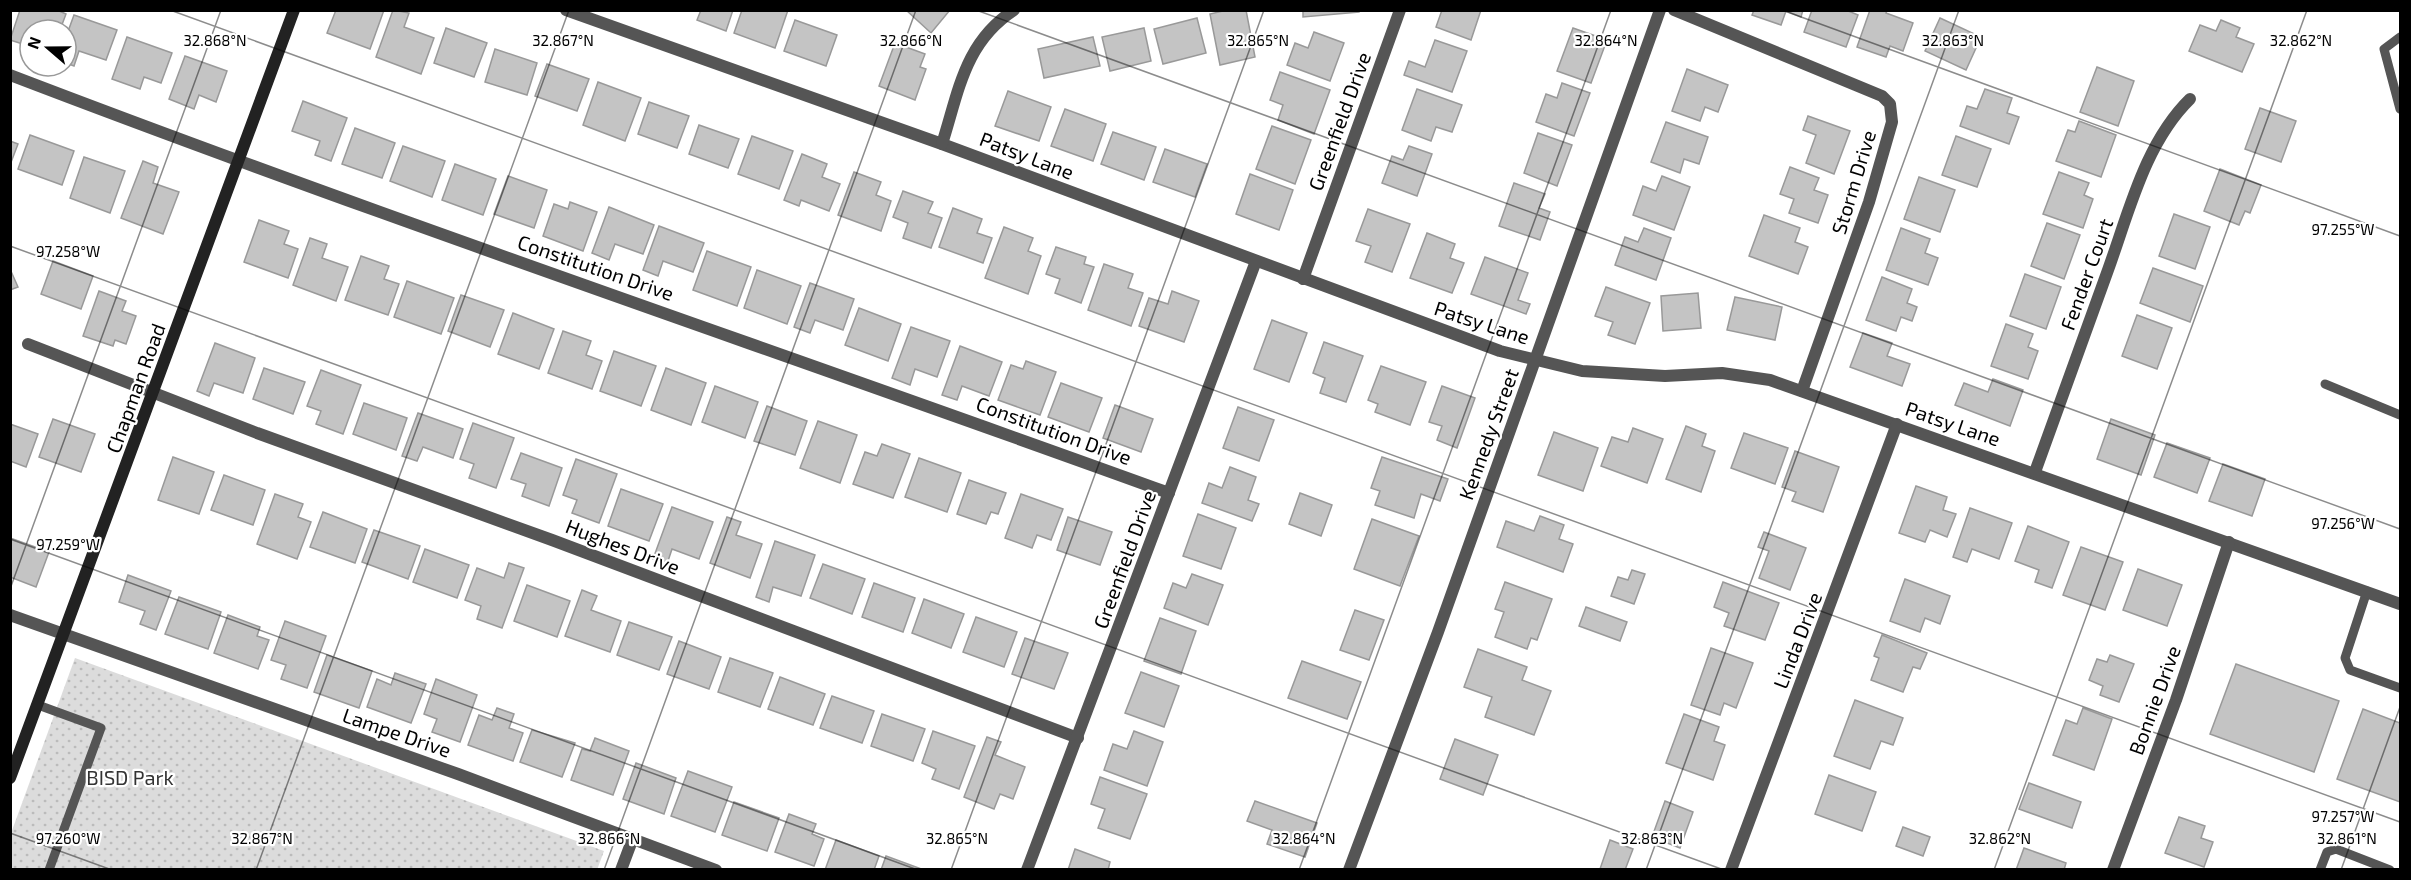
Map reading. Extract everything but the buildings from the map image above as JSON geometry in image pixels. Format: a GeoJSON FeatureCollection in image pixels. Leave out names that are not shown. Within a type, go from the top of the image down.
{"type":"FeatureCollection","features":[{"type":"Feature","properties":{"kind":"street","name":"Chapman Road"},"geometry":{"type":"LineString","coordinates":[[10,778],[294,10]]}},
{"type":"Feature","properties":{"kind":"street","name":"Patsy Lane"},"geometry":{"type":"LineString","coordinates":[[566,10],[942,144],[1500,351],[1582,371],[1665,376],[1745,375],[1802,391],[2035,472],[2400,604]]}},
{"type":"Feature","properties":{"kind":"street"},"geometry":{"type":"LineString","coordinates":[[942,144],[967,65],[980,39],[999,20],[1014,10]]}},
{"type":"Feature","properties":{"kind":"street","name":"Greenfield Drive"},"geometry":{"type":"LineString","coordinates":[[1303,279],[1400,10]]}},
{"type":"Feature","properties":{"kind":"street","name":"Kennedy Street"},"geometry":{"type":"LineString","coordinates":[[1349,870],[1438,632],[1660,10]]}},
{"type":"Feature","properties":{"kind":"street","name":"Storm Drive"},"geometry":{"type":"LineString","coordinates":[[1674,10],[1882,96],[1890,104],[1892,123],[1869,202],[1802,391]]}},
{"type":"Feature","properties":{"kind":"street","name":"Constitution Drive"},"geometry":{"type":"LineString","coordinates":[[10,75],[239,162],[856,379],[1169,493]]}},
{"type":"Feature","properties":{"kind":"street","name":"Fender Court"},"geometry":{"type":"LineString","coordinates":[[2035,472],[2133,202],[2161,134],[2172,116],[2190,99]]}},
{"type":"Feature","properties":{"kind":"street","name":"Greenfield Drive"},"geometry":{"type":"LineString","coordinates":[[1027,870],[1256,261]]}},
{"type":"Feature","properties":{"kind":"street","name":"Hughes Drive"},"geometry":{"type":"LineString","coordinates":[[28,344],[153,393],[1078,738]]}},
{"type":"Feature","properties":{"kind":"street","name":"Linda Drive"},"geometry":{"type":"LineString","coordinates":[[1731,870],[1897,424]]}},
{"type":"Feature","properties":{"kind":"street","name":"Bonnie Drive"},"geometry":{"type":"LineString","coordinates":[[2113,870],[2176,700],[2229,542]]}},
{"type":"Feature","properties":{"kind":"street","name":"Lampe Drive"},"geometry":{"type":"LineString","coordinates":[[10,615],[64,633],[97,648],[458,774],[716,870]]}},
{"type":"Feature","properties":{"kind":"street"},"geometry":{"type":"LineString","coordinates":[[621,870],[633,838]]}},
{"type":"Feature","properties":{"kind":"lane"},"geometry":{"type":"LineString","coordinates":[[2400,37],[2384,49],[2400,109]]}},
{"type":"Feature","properties":{"kind":"lane"},"geometry":{"type":"LineString","coordinates":[[2325,384],[2400,415]]}},
{"type":"Feature","properties":{"kind":"lane"},"geometry":{"type":"LineString","coordinates":[[2367,591],[2345,658],[2350,670],[2400,688]]}},
{"type":"Feature","properties":{"kind":"lane"},"geometry":{"type":"LineString","coordinates":[[38,705],[101,728],[49,870]]}},
{"type":"Feature","properties":{"kind":"lane"},"geometry":{"type":"LineString","coordinates":[[2320,870],[2328,852],[2336,849],[2390,870]]}},
{"type":"Feature","properties":{"kind":"green space","name":"BISD Park"},"geometry":{"type":"Polygon","coordinates":[[[75,658],[604,851],[597,870],[11,870],[10,836],[75,658]]]}}]}
